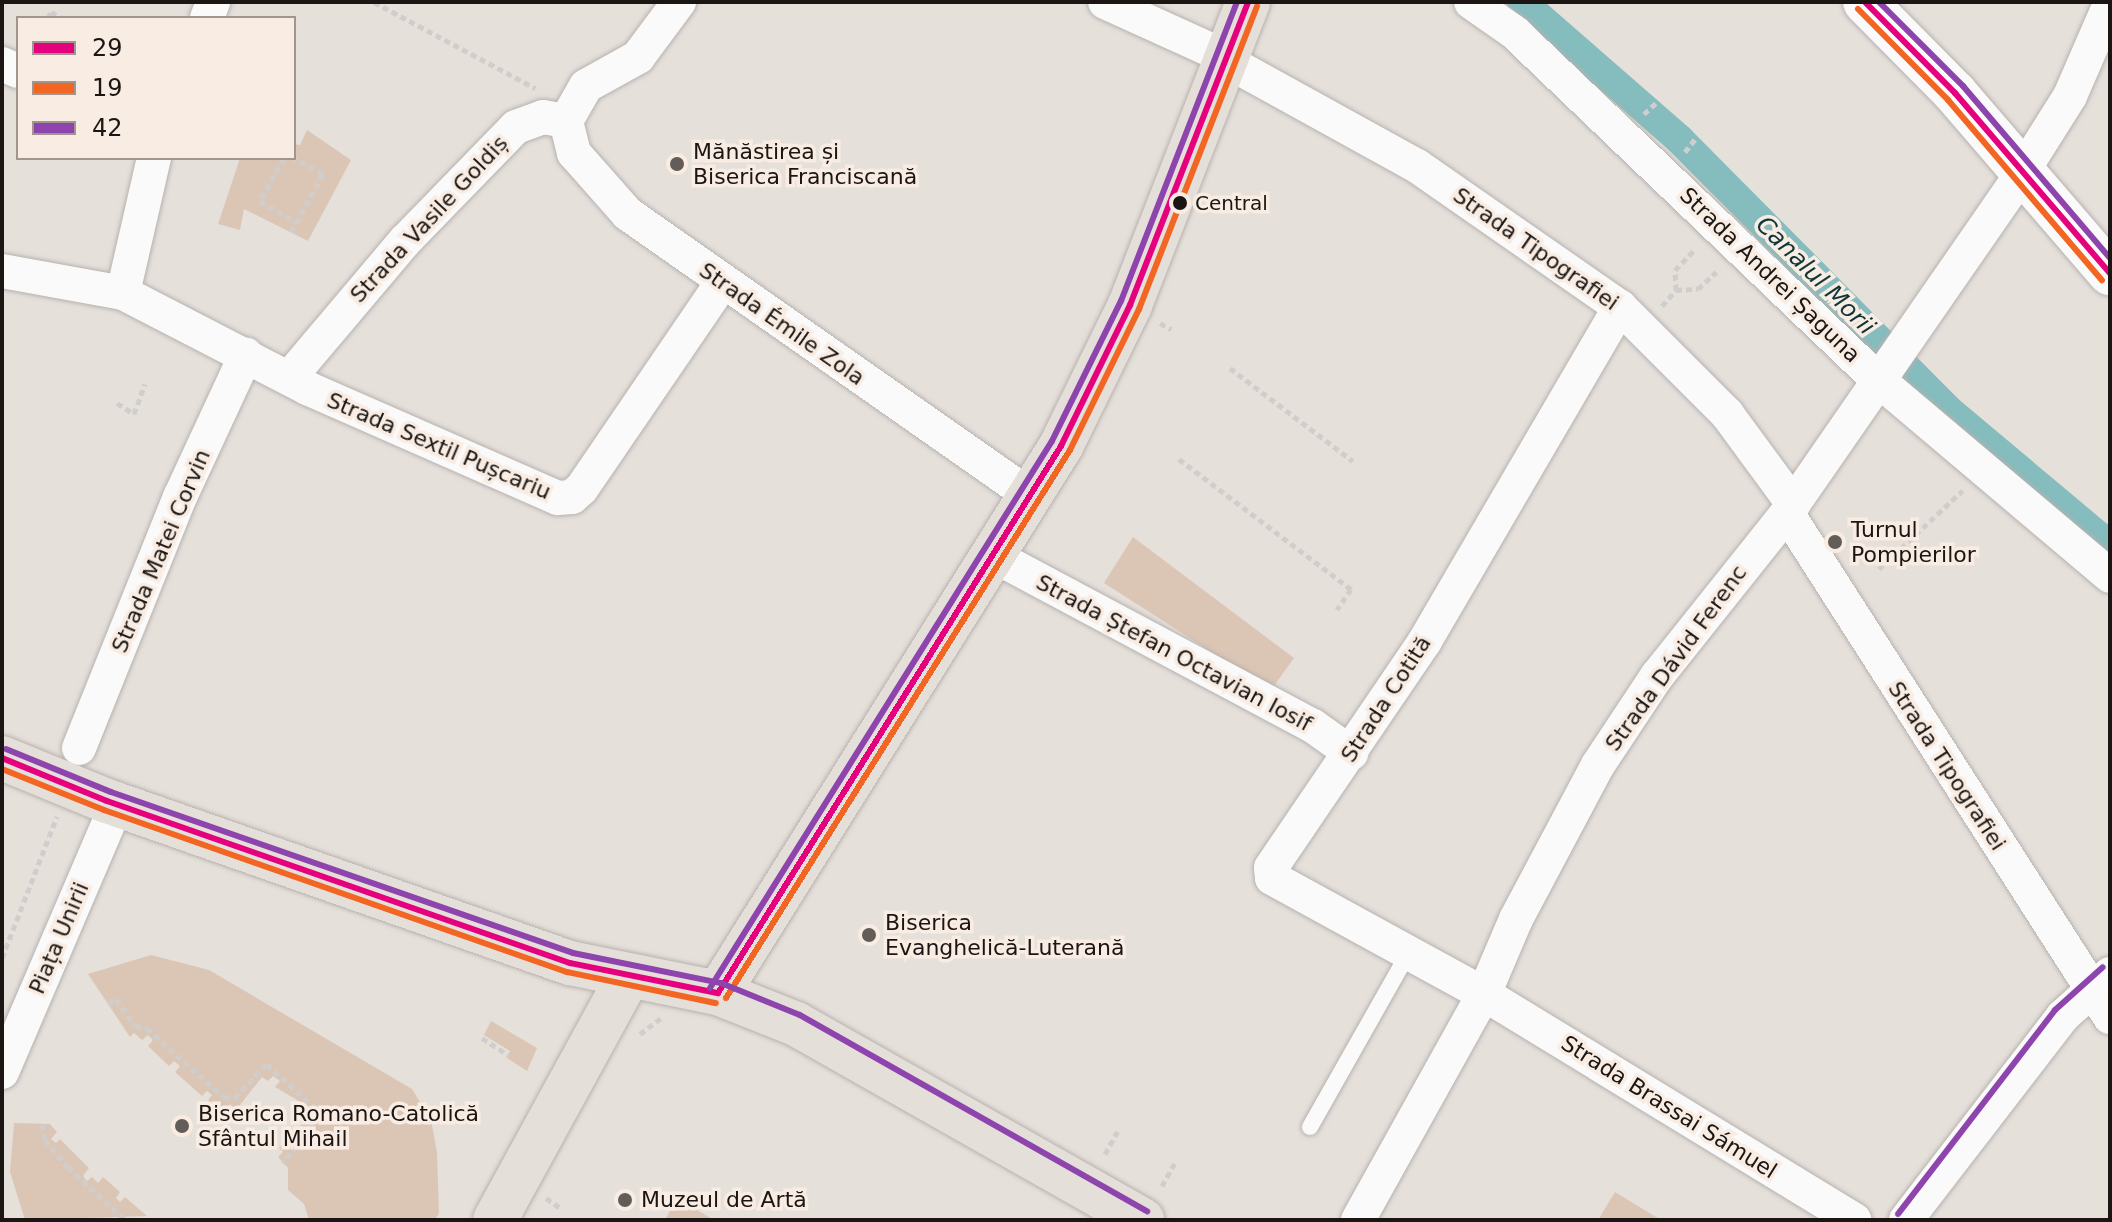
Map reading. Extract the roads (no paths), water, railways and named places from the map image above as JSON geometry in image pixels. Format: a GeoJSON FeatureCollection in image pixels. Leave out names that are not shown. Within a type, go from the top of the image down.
{"type":"FeatureCollection","features":[{"type":"Feature","properties":{"kind":"main road"},"geometry":{"type":"LineString","coordinates":[[718,993],[1033,498],[1130,305],[1248,2]]}},
{"type":"Feature","properties":{"kind":"main road"},"geometry":{"type":"LineString","coordinates":[[1865,2],[2022,168],[2110,273]]}},
{"type":"Feature","properties":{"kind":"main road"},"geometry":{"type":"LineString","coordinates":[[2,758],[112,803],[570,963],[718,993],[796,1024],[1133,1208]]}},
{"type":"Feature","properties":{"kind":"main road"},"geometry":{"type":"LineString","coordinates":[[495,1220],[628,977]]}},
{"type":"Feature","properties":{"kind":"street"},"geometry":{"type":"LineString","coordinates":[[568,114],[586,86],[628,60],[679,2]]}},
{"type":"Feature","properties":{"kind":"street","name":"Strada Tipografiei"},"geometry":{"type":"LineString","coordinates":[[1105,2],[1225,58],[1417,166],[1620,307],[1727,414],[2100,981],[2110,1017]]}},
{"type":"Feature","properties":{"kind":"street","name":"Strada Andrei Șaguna"},"geometry":{"type":"LineString","coordinates":[[1471,2],[1514,32],[1879,375],[2110,576]]}},
{"type":"Feature","properties":{"kind":"street","name":"Strada Dávid Ferenc"},"geometry":{"type":"LineString","coordinates":[[1358,1220],[1484,994],[1516,919],[1598,765],[1657,676],[1790,509],[1904,337],[2022,168],[2070,96],[2110,4]]}},
{"type":"Feature","properties":{"kind":"street","name":"Strada Émile Zola"},"geometry":{"type":"LineString","coordinates":[[568,114],[574,153],[628,214],[722,283],[1033,498]]}},
{"type":"Feature","properties":{"kind":"street","name":"Strada Vasile Goldiș"},"geometry":{"type":"LineString","coordinates":[[290,377],[405,241],[516,127],[543,117],[568,114]]}},
{"type":"Feature","properties":{"kind":"street"},"geometry":{"type":"LineString","coordinates":[[123,293],[154,160]]}},
{"type":"Feature","properties":{"kind":"street"},"geometry":{"type":"LineString","coordinates":[[2,271],[123,293],[290,377]]}},
{"type":"Feature","properties":{"kind":"street","name":"Strada Sextil Pușcariu"},"geometry":{"type":"LineString","coordinates":[[290,377],[510,478],[558,498],[572,497],[722,283]]}},
{"type":"Feature","properties":{"kind":"street","name":"Strada Cotită"},"geometry":{"type":"LineString","coordinates":[[1484,994],[1272,878],[1271,868],[1425,641],[1620,307]]}},
{"type":"Feature","properties":{"kind":"street","name":"Strada Matei Corvin"},"geometry":{"type":"LineString","coordinates":[[79,748],[180,497],[246,355]]}},
{"type":"Feature","properties":{"kind":"street","name":"Strada Ștefan Octavian Iosif"},"geometry":{"type":"LineString","coordinates":[[996,557],[1313,726],[1351,753]]}},
{"type":"Feature","properties":{"kind":"street","name":"Piața Unirii"},"geometry":{"type":"LineString","coordinates":[[2,1072],[112,803]]}},
{"type":"Feature","properties":{"kind":"street"},"geometry":{"type":"LineString","coordinates":[[1906,1220],[2100,981]]}},
{"type":"Feature","properties":{"kind":"street","name":"Strada Brassai Sámuel"},"geometry":{"type":"LineString","coordinates":[[1484,994],[1854,1220]]}},
{"type":"Feature","properties":{"kind":"lane"},"geometry":{"type":"LineString","coordinates":[[1310,1127],[1408,954]]}},
{"type":"Feature","properties":{"kind":"waterway","name":"Canalul Morii"},"geometry":{"type":"LineString","coordinates":[[1522,2],[1680,140],[1948,410],[2110,546]]}},
{"type":"Feature","properties":{"kind":"place","name":"Mănăstirea și Biserica Franciscană"},"geometry":{"type":"Point","coordinates":[677,164]}},
{"type":"Feature","properties":{"kind":"place","name":"Central"},"geometry":{"type":"Point","coordinates":[1180,203]}},
{"type":"Feature","properties":{"kind":"place","name":"Turnul Pompierilor"},"geometry":{"type":"Point","coordinates":[1835,542]}},
{"type":"Feature","properties":{"kind":"place","name":"Biserica Evanghelică-Luterană"},"geometry":{"type":"Point","coordinates":[869,935]}},
{"type":"Feature","properties":{"kind":"place","name":"Biserica Romano-Catolică Sfântul Mihail"},"geometry":{"type":"Point","coordinates":[182,1126]}},
{"type":"Feature","properties":{"kind":"place","name":"Muzeul de Artă"},"geometry":{"type":"Point","coordinates":[625,1200]}}]}
